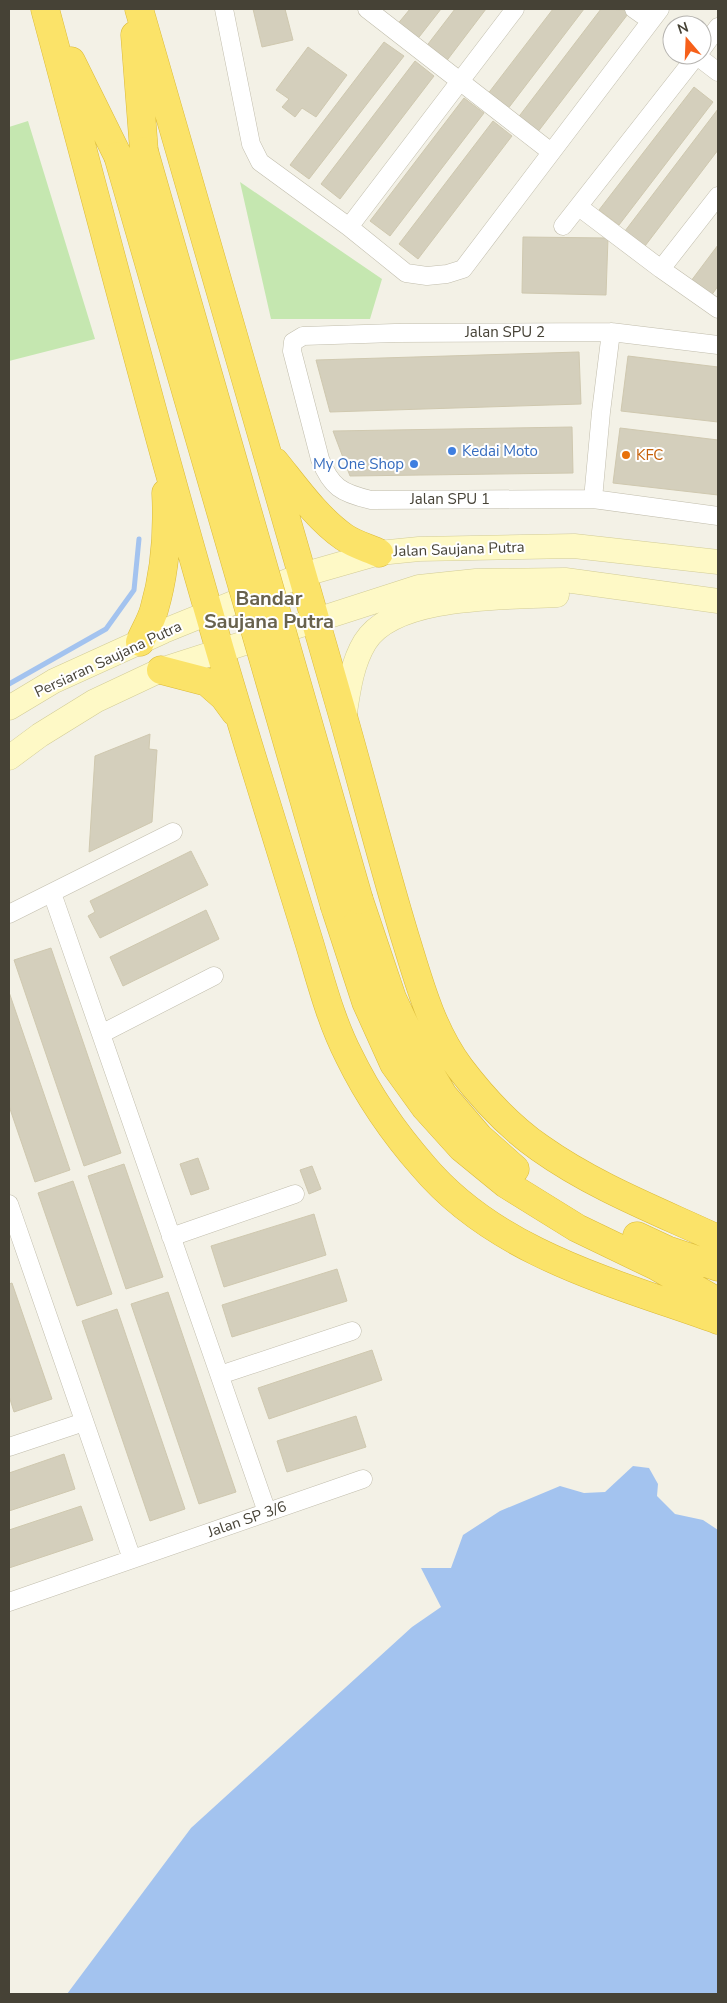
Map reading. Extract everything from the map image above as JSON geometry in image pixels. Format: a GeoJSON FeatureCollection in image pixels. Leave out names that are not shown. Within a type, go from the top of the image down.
{"type":"FeatureCollection","features":[{"type":"Feature","properties":{"kind":"highway"},"geometry":{"type":"LineString","coordinates":[[45,9],[131,153],[347,904],[366,1002],[394,1064],[425,1107],[462,1148],[506,1184],[577,1228],[656,1266],[718,1302]]}},
{"type":"Feature","properties":{"kind":"highway"},"geometry":{"type":"LineString","coordinates":[[45,9],[164,450],[239,718],[329,1007],[348,1055],[382,1113],[424,1168],[452,1196],[493,1227],[532,1250],[604,1280],[718,1320]]}},
{"type":"Feature","properties":{"kind":"highway"},"geometry":{"type":"LineString","coordinates":[[131,153],[133,9]]}},
{"type":"Feature","properties":{"kind":"highway"},"geometry":{"type":"LineString","coordinates":[[140,9],[344,720],[380,855],[428,1012],[458,1065],[487,1100],[511,1124],[539,1147],[572,1168],[630,1199],[718,1239]]}},
{"type":"Feature","properties":{"kind":"highway"},"geometry":{"type":"LineString","coordinates":[[140,642],[153,612],[160,587],[167,522],[164,450]]}},
{"type":"Feature","properties":{"kind":"highway"},"geometry":{"type":"LineString","coordinates":[[267,452],[305,499],[332,527],[346,538],[379,553]]}},
{"type":"Feature","properties":{"kind":"highway"},"geometry":{"type":"LineString","coordinates":[[161,670],[207,682],[224,697],[239,718]]}},
{"type":"Feature","properties":{"kind":"highway"},"geometry":{"type":"LineString","coordinates":[[347,904],[417,1051],[443,1095],[479,1137],[523,1176],[588,1212],[667,1250],[718,1267]]}},
{"type":"Feature","properties":{"kind":"main road","name":"Jalan Saujana Putra"},"geometry":{"type":"LineString","coordinates":[[210,612],[302,575],[379,553],[419,549],[574,546],[718,562]]}},
{"type":"Feature","properties":{"kind":"main road"},"geometry":{"type":"LineString","coordinates":[[9,758],[40,735],[95,701],[161,670],[419,586],[476,581],[555,580],[612,585],[718,601]]}},
{"type":"Feature","properties":{"kind":"main road"},"geometry":{"type":"LineString","coordinates":[[344,720],[352,674],[358,655],[366,640],[384,624],[409,611],[439,603],[586,595],[612,585]]}},
{"type":"Feature","properties":{"kind":"main road","name":"Persiaran Saujana Putra"},"geometry":{"type":"LineString","coordinates":[[9,708],[54,681],[210,612]]}},
{"type":"Feature","properties":{"kind":"street"},"geometry":{"type":"LineString","coordinates":[[224,9],[254,153],[260,162],[348,227],[406,273],[427,276],[447,274],[463,269],[655,15],[634,9]]}},
{"type":"Feature","properties":{"kind":"street"},"geometry":{"type":"LineString","coordinates":[[367,9],[551,152]]}},
{"type":"Feature","properties":{"kind":"street"},"geometry":{"type":"LineString","coordinates":[[348,227],[515,9]]}},
{"type":"Feature","properties":{"kind":"street"},"geometry":{"type":"LineString","coordinates":[[563,226],[689,65]]}},
{"type":"Feature","properties":{"kind":"street"},"geometry":{"type":"LineString","coordinates":[[661,269],[718,196]]}},
{"type":"Feature","properties":{"kind":"street"},"geometry":{"type":"LineString","coordinates":[[579,207],[718,309]]}},
{"type":"Feature","properties":{"kind":"street"},"geometry":{"type":"LineString","coordinates":[[593,499],[601,412],[612,332]]}},
{"type":"Feature","properties":{"kind":"street","name":"Jalan SPU 2"},"geometry":{"type":"LineString","coordinates":[[294,342],[303,336],[395,333],[612,332],[718,345]]}},
{"type":"Feature","properties":{"kind":"street","name":"Jalan SPU 1"},"geometry":{"type":"LineString","coordinates":[[294,342],[292,351],[320,459],[326,475],[337,487],[350,495],[371,500],[593,499],[718,516]]}},
{"type":"Feature","properties":{"kind":"street"},"geometry":{"type":"LineString","coordinates":[[9,914],[173,832]]}},
{"type":"Feature","properties":{"kind":"street"},"geometry":{"type":"LineString","coordinates":[[52,893],[267,1512]]}},
{"type":"Feature","properties":{"kind":"street"},"geometry":{"type":"LineString","coordinates":[[101,1034],[214,976]]}},
{"type":"Feature","properties":{"kind":"street"},"geometry":{"type":"LineString","coordinates":[[171,1237],[296,1194]]}},
{"type":"Feature","properties":{"kind":"street"},"geometry":{"type":"LineString","coordinates":[[9,1204],[132,1559]]}},
{"type":"Feature","properties":{"kind":"street"},"geometry":{"type":"LineString","coordinates":[[220,1375],[352,1331]]}},
{"type":"Feature","properties":{"kind":"street"},"geometry":{"type":"LineString","coordinates":[[9,1446],[84,1422]]}},
{"type":"Feature","properties":{"kind":"street","name":"Jalan SP 3/6"},"geometry":{"type":"LineString","coordinates":[[9,1602],[363,1479]]}},
{"type":"Feature","properties":{"kind":"green space"},"geometry":{"type":"Polygon","coordinates":[[[28,121],[95,339],[9,361],[9,127],[28,121]]]}},
{"type":"Feature","properties":{"kind":"green space"},"geometry":{"type":"Polygon","coordinates":[[[240,182],[382,279],[370,319],[271,319],[240,182]]]}},
{"type":"Feature","properties":{"kind":"water"},"geometry":{"type":"Polygon","coordinates":[[[633,1466],[649,1468],[658,1484],[657,1496],[675,1514],[703,1520],[718,1530],[718,1994],[67,1994],[191,1828],[412,1627],[441,1607],[421,1568],[451,1568],[463,1535],[500,1511],[560,1486],[584,1493],[605,1492],[633,1466]]]}},
{"type":"Feature","properties":{"kind":"building"},"geometry":{"type":"Polygon","coordinates":[[[253,9],[285,9],[293,40],[262,47],[253,9]]]}},
{"type":"Feature","properties":{"kind":"building"},"geometry":{"type":"Polygon","coordinates":[[[410,9],[441,9],[416,41],[396,26],[410,9]]]}},
{"type":"Feature","properties":{"kind":"building"},"geometry":{"type":"Polygon","coordinates":[[[455,9],[486,9],[445,63],[425,48],[455,9]]]}},
{"type":"Feature","properties":{"kind":"building"},"geometry":{"type":"Polygon","coordinates":[[[553,9],[584,9],[507,110],[487,95],[553,9]]]}},
{"type":"Feature","properties":{"kind":"building"},"geometry":{"type":"Polygon","coordinates":[[[601,9],[631,10],[537,133],[517,119],[601,9]]]}},
{"type":"Feature","properties":{"kind":"building"},"geometry":{"type":"Polygon","coordinates":[[[384,42],[404,56],[309,179],[290,165],[384,42]]]}},
{"type":"Feature","properties":{"kind":"building"},"geometry":{"type":"Polygon","coordinates":[[[308,47],[347,75],[316,117],[302,108],[295,117],[282,107],[289,99],[276,90],[308,47]]]}},
{"type":"Feature","properties":{"kind":"building"},"geometry":{"type":"Polygon","coordinates":[[[415,61],[434,76],[340,199],[321,184],[415,61]]]}},
{"type":"Feature","properties":{"kind":"building"},"geometry":{"type":"Polygon","coordinates":[[[694,87],[713,102],[619,225],[599,210],[694,87]]]}},
{"type":"Feature","properties":{"kind":"building"},"geometry":{"type":"Polygon","coordinates":[[[464,98],[484,113],[390,236],[370,221],[464,98]]]}},
{"type":"Feature","properties":{"kind":"building"},"geometry":{"type":"Polygon","coordinates":[[[718,109],[718,150],[645,246],[625,231],[718,109]]]}},
{"type":"Feature","properties":{"kind":"building"},"geometry":{"type":"Polygon","coordinates":[[[493,121],[512,136],[418,259],[399,244],[493,121]]]}},
{"type":"Feature","properties":{"kind":"building"},"geometry":{"type":"Polygon","coordinates":[[[523,237],[608,238],[606,295],[522,293],[523,237]]]}},
{"type":"Feature","properties":{"kind":"building"},"geometry":{"type":"Polygon","coordinates":[[[718,245],[718,286],[711,296],[691,281],[718,245]]]}},
{"type":"Feature","properties":{"kind":"building"},"geometry":{"type":"Polygon","coordinates":[[[579,352],[581,404],[330,412],[316,360],[579,352]]]}},
{"type":"Feature","properties":{"kind":"building"},"geometry":{"type":"Polygon","coordinates":[[[628,356],[718,367],[718,422],[621,411],[628,356]]]}},
{"type":"Feature","properties":{"kind":"building"},"geometry":{"type":"Polygon","coordinates":[[[572,427],[573,473],[350,476],[333,431],[572,427]]]}},
{"type":"Feature","properties":{"kind":"building"},"geometry":{"type":"Polygon","coordinates":[[[620,428],[718,440],[718,495],[613,483],[620,428]]]}},
{"type":"Feature","properties":{"kind":"building"},"geometry":{"type":"Polygon","coordinates":[[[150,734],[149,749],[157,750],[152,822],[89,852],[95,756],[150,734]]]}},
{"type":"Feature","properties":{"kind":"building"},"geometry":{"type":"Polygon","coordinates":[[[191,851],[208,885],[100,938],[88,916],[95,912],[90,901],[191,851]]]}},
{"type":"Feature","properties":{"kind":"building"},"geometry":{"type":"Polygon","coordinates":[[[206,910],[219,939],[123,986],[110,957],[206,910]]]}},
{"type":"Feature","properties":{"kind":"building"},"geometry":{"type":"Polygon","coordinates":[[[51,948],[121,1153],[84,1166],[14,960],[51,948]]]}},
{"type":"Feature","properties":{"kind":"building"},"geometry":{"type":"Polygon","coordinates":[[[9,992],[70,1170],[35,1182],[9,1106],[9,992]]]}},
{"type":"Feature","properties":{"kind":"building"},"geometry":{"type":"Polygon","coordinates":[[[198,1158],[209,1189],[191,1195],[180,1164],[198,1158]]]}},
{"type":"Feature","properties":{"kind":"building"},"geometry":{"type":"Polygon","coordinates":[[[124,1164],[163,1277],[126,1289],[88,1176],[124,1164]]]}},
{"type":"Feature","properties":{"kind":"building"},"geometry":{"type":"Polygon","coordinates":[[[312,1166],[321,1189],[309,1194],[300,1170],[312,1166]]]}},
{"type":"Feature","properties":{"kind":"building"},"geometry":{"type":"Polygon","coordinates":[[[73,1181],[112,1294],[77,1306],[38,1193],[73,1181]]]}},
{"type":"Feature","properties":{"kind":"building"},"geometry":{"type":"Polygon","coordinates":[[[314,1214],[326,1255],[224,1287],[211,1246],[314,1214]]]}},
{"type":"Feature","properties":{"kind":"building"},"geometry":{"type":"Polygon","coordinates":[[[337,1269],[347,1301],[232,1337],[222,1305],[337,1269]]]}},
{"type":"Feature","properties":{"kind":"building"},"geometry":{"type":"Polygon","coordinates":[[[12,1283],[52,1399],[14,1412],[9,1396],[9,1284],[12,1283]]]}},
{"type":"Feature","properties":{"kind":"building"},"geometry":{"type":"Polygon","coordinates":[[[168,1292],[236,1492],[199,1504],[131,1304],[168,1292]]]}},
{"type":"Feature","properties":{"kind":"building"},"geometry":{"type":"Polygon","coordinates":[[[117,1309],[185,1509],[150,1521],[82,1321],[117,1309]]]}},
{"type":"Feature","properties":{"kind":"building"},"geometry":{"type":"Polygon","coordinates":[[[372,1350],[382,1380],[269,1419],[258,1388],[372,1350]]]}},
{"type":"Feature","properties":{"kind":"building"},"geometry":{"type":"Polygon","coordinates":[[[356,1416],[366,1447],[287,1472],[277,1441],[356,1416]]]}},
{"type":"Feature","properties":{"kind":"building"},"geometry":{"type":"Polygon","coordinates":[[[64,1454],[75,1489],[9,1511],[9,1473],[64,1454]]]}},
{"type":"Feature","properties":{"kind":"building"},"geometry":{"type":"Polygon","coordinates":[[[81,1506],[93,1540],[9,1568],[9,1530],[81,1506]]]}},
{"type":"Feature","properties":{"kind":"waterway"},"geometry":{"type":"LineString","coordinates":[[9,684],[106,629],[134,590],[139,539]]}},
{"type":"Feature","properties":{"kind":"place","name":"Kedai Moto"},"geometry":{"type":"Point","coordinates":[452,451]}},
{"type":"Feature","properties":{"kind":"place","name":"KFC"},"geometry":{"type":"Point","coordinates":[626,455]}},
{"type":"Feature","properties":{"kind":"place","name":"My One Shop"},"geometry":{"type":"Point","coordinates":[414,464]}},
{"type":"Feature","properties":{"kind":"district","name":"Bandar Saujana Putra"},"geometry":{"type":"Point","coordinates":[269,610]}}]}
